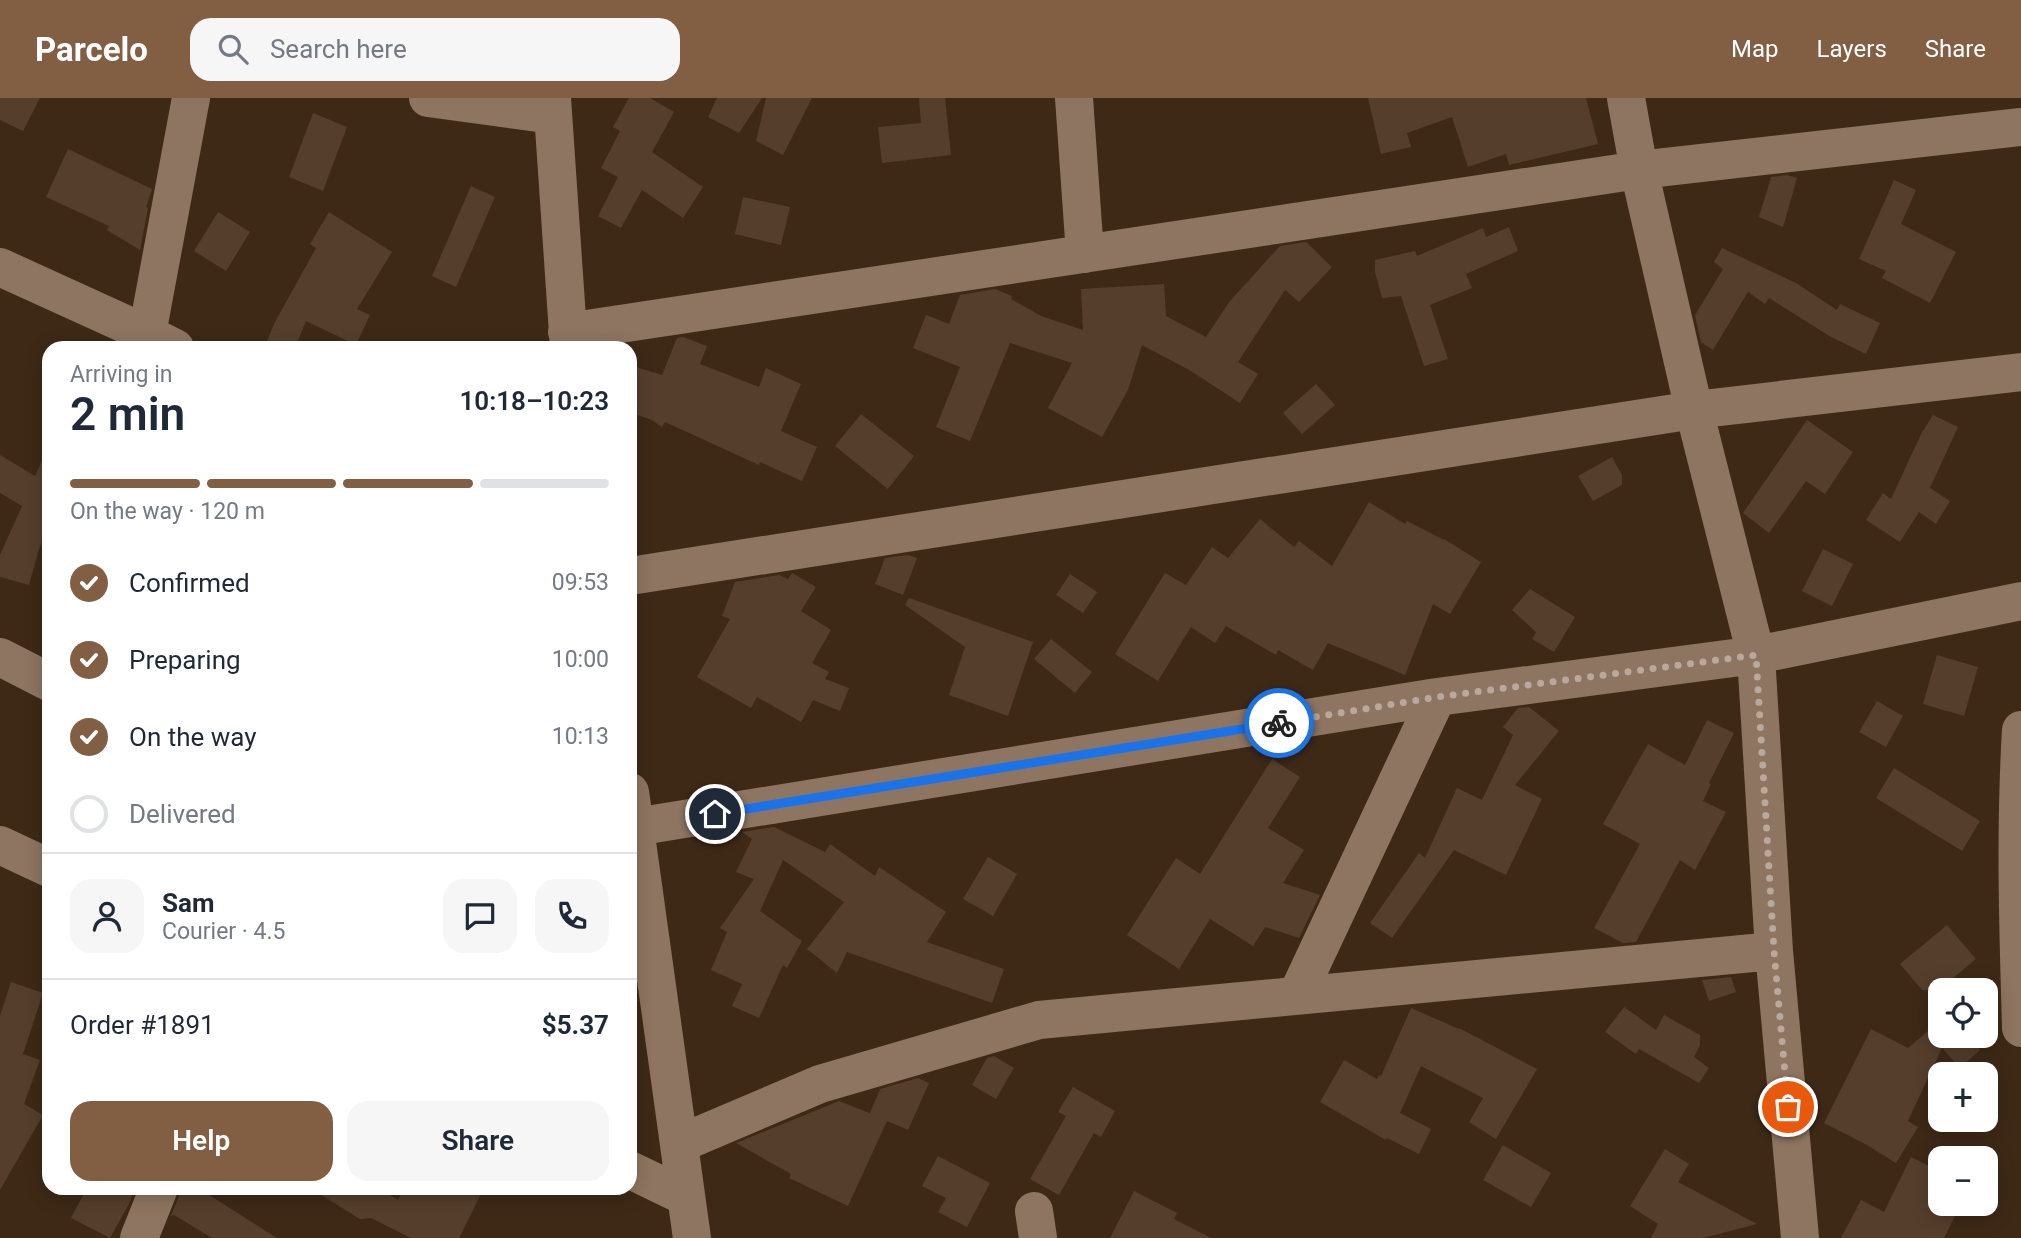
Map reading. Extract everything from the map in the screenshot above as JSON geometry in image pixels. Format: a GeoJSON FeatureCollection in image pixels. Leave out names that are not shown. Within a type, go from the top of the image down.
{"type":"FeatureCollection","features":[{"type":"Feature","properties":{"kind":"street"},"geometry":{"type":"LineString","coordinates":[[0,267],[161,341],[191,98]]}},
{"type":"Feature","properties":{"kind":"street"},"geometry":{"type":"LineString","coordinates":[[428,98],[552,107],[568,340],[1085,254],[1639,170],[2021,127]]}},
{"type":"Feature","properties":{"kind":"street"},"geometry":{"type":"LineString","coordinates":[[1073,98],[1085,254]]}},
{"type":"Feature","properties":{"kind":"street"},"geometry":{"type":"LineString","coordinates":[[1626,98],[1639,170],[1694,410],[1756,655],[1774,951],[1800,1238]]}},
{"type":"Feature","properties":{"kind":"street"},"geometry":{"type":"LineString","coordinates":[[637,575],[1694,410],[2021,372]]}},
{"type":"Feature","properties":{"kind":"street"},"geometry":{"type":"LineString","coordinates":[[637,809],[1756,655],[2021,601]]}},
{"type":"Feature","properties":{"kind":"street"},"geometry":{"type":"LineString","coordinates":[[0,657],[42,678]]}},
{"type":"Feature","properties":{"kind":"street"},"geometry":{"type":"LineString","coordinates":[[1297,995],[1437,697]]}},
{"type":"Feature","properties":{"kind":"street"},"geometry":{"type":"LineString","coordinates":[[2021,730],[2017,797],[2021,1028]]}},
{"type":"Feature","properties":{"kind":"street"},"geometry":{"type":"LineString","coordinates":[[0,845],[42,865]]}},
{"type":"Feature","properties":{"kind":"street"},"geometry":{"type":"LineString","coordinates":[[637,884],[643,973],[679,1144],[692,1238]]}},
{"type":"Feature","properties":{"kind":"street"},"geometry":{"type":"LineString","coordinates":[[679,1144],[820,1084],[1039,1020],[1774,951]]}},
{"type":"Feature","properties":{"kind":"street"},"geometry":{"type":"LineString","coordinates":[[637,1173],[686,1197]]}},
{"type":"Feature","properties":{"kind":"street"},"geometry":{"type":"LineString","coordinates":[[139,1238],[156,1195]]}},
{"type":"Feature","properties":{"kind":"building"},"geometry":{"type":"Polygon","coordinates":[[[0,98],[40,98],[23,131],[0,120],[0,98]]]}},
{"type":"Feature","properties":{"kind":"building"},"geometry":{"type":"Polygon","coordinates":[[[629,98],[650,98],[674,112],[652,152],[703,187],[683,218],[642,190],[621,228],[598,216],[618,177],[601,168],[620,131],[613,127],[629,98]]]}},
{"type":"Feature","properties":{"kind":"building"},"geometry":{"type":"Polygon","coordinates":[[[717,98],[762,98],[739,133],[708,117],[717,98]]]}},
{"type":"Feature","properties":{"kind":"building"},"geometry":{"type":"Polygon","coordinates":[[[766,98],[812,98],[783,155],[756,141],[766,98]]]}},
{"type":"Feature","properties":{"kind":"building"},"geometry":{"type":"Polygon","coordinates":[[[919,98],[945,98],[951,155],[882,163],[878,127],[921,123],[919,98]]]}},
{"type":"Feature","properties":{"kind":"building"},"geometry":{"type":"Polygon","coordinates":[[[1368,98],[1586,98],[1598,144],[1509,165],[1506,154],[1468,167],[1452,117],[1407,133],[1411,147],[1381,154],[1368,98]]]}},
{"type":"Feature","properties":{"kind":"building"},"geometry":{"type":"Polygon","coordinates":[[[313,113],[347,127],[323,191],[289,177],[313,113]]]}},
{"type":"Feature","properties":{"kind":"building"},"geometry":{"type":"Polygon","coordinates":[[[68,149],[152,189],[146,207],[148,208],[140,250],[107,230],[109,226],[46,197],[68,149]]]}},
{"type":"Feature","properties":{"kind":"building"},"geometry":{"type":"Polygon","coordinates":[[[1787,175],[1797,178],[1783,227],[1759,217],[1771,177],[1787,175]]]}},
{"type":"Feature","properties":{"kind":"building"},"geometry":{"type":"Polygon","coordinates":[[[1894,180],[1916,190],[1901,224],[1956,252],[1930,303],[1882,278],[1886,271],[1859,259],[1894,180]]]}},
{"type":"Feature","properties":{"kind":"building"},"geometry":{"type":"Polygon","coordinates":[[[471,186],[495,197],[456,287],[432,276],[471,186]]]}},
{"type":"Feature","properties":{"kind":"building"},"geometry":{"type":"Polygon","coordinates":[[[743,197],[790,207],[781,245],[735,234],[743,197]]]}},
{"type":"Feature","properties":{"kind":"building"},"geometry":{"type":"Polygon","coordinates":[[[218,212],[250,232],[226,271],[194,251],[218,212]]]}},
{"type":"Feature","properties":{"kind":"building"},"geometry":{"type":"Polygon","coordinates":[[[329,212],[392,252],[357,309],[370,315],[358,341],[348,341],[306,321],[298,341],[267,341],[316,248],[310,244],[329,212]]]}},
{"type":"Feature","properties":{"kind":"building"},"geometry":{"type":"Polygon","coordinates":[[[1509,227],[1518,251],[1466,274],[1472,288],[1430,305],[1448,359],[1424,366],[1401,296],[1382,298],[1375,272],[1375,260],[1415,251],[1417,256],[1483,228],[1486,237],[1509,227]]]}},
{"type":"Feature","properties":{"kind":"building"},"geometry":{"type":"Polygon","coordinates":[[[1306,242],[1332,267],[1299,302],[1285,290],[1238,362],[1258,374],[1240,403],[1191,371],[1142,345],[1128,390],[1102,437],[1048,408],[1072,363],[1010,343],[970,441],[936,427],[960,367],[913,348],[926,315],[949,324],[960,295],[995,289],[1012,296],[1011,299],[1041,316],[1083,330],[1081,289],[1164,284],[1166,316],[1206,337],[1230,301],[1280,246],[1306,242]]]}},
{"type":"Feature","properties":{"kind":"building"},"geometry":{"type":"Polygon","coordinates":[[[1722,248],[1796,283],[1837,310],[1840,304],[1880,323],[1866,354],[1831,337],[1769,298],[1765,304],[1748,292],[1713,350],[1701,342],[1695,315],[1723,269],[1714,262],[1722,248]]]}},
{"type":"Feature","properties":{"kind":"building"},"geometry":{"type":"Polygon","coordinates":[[[683,337],[707,346],[700,364],[759,387],[766,368],[801,384],[781,431],[817,447],[802,481],[760,462],[759,465],[665,422],[662,427],[637,415],[637,367],[662,375],[677,338],[683,337]]]}},
{"type":"Feature","properties":{"kind":"building"},"geometry":{"type":"Polygon","coordinates":[[[1316,384],[1335,405],[1302,434],[1283,413],[1316,384]]]}},
{"type":"Feature","properties":{"kind":"building"},"geometry":{"type":"Polygon","coordinates":[[[861,414],[914,456],[888,489],[835,446],[861,414]]]}},
{"type":"Feature","properties":{"kind":"building"},"geometry":{"type":"Polygon","coordinates":[[[1933,415],[1958,427],[1930,488],[1950,501],[1936,524],[1919,512],[1900,542],[1866,520],[1883,493],[1891,499],[1921,434],[1933,415]]]}},
{"type":"Feature","properties":{"kind":"building"},"geometry":{"type":"Polygon","coordinates":[[[1807,420],[1853,452],[1825,494],[1806,481],[1769,533],[1743,513],[1807,420]]]}},
{"type":"Feature","properties":{"kind":"building"},"geometry":{"type":"Polygon","coordinates":[[[0,455],[35,476],[42,460],[42,542],[29,585],[0,577],[0,555],[22,506],[0,493],[0,455]]]}},
{"type":"Feature","properties":{"kind":"building"},"geometry":{"type":"Polygon","coordinates":[[[1612,457],[1622,475],[1622,485],[1593,501],[1578,476],[1612,457]]]}},
{"type":"Feature","properties":{"kind":"building"},"geometry":{"type":"Polygon","coordinates":[[[1369,502],[1405,524],[1407,521],[1444,539],[1481,562],[1450,614],[1433,604],[1405,675],[1328,643],[1313,670],[1278,650],[1276,655],[1226,626],[1215,643],[1191,627],[1158,681],[1115,654],[1165,573],[1186,585],[1212,547],[1228,558],[1260,519],[1294,547],[1299,541],[1332,566],[1369,502]]]}},
{"type":"Feature","properties":{"kind":"building"},"geometry":{"type":"Polygon","coordinates":[[[1823,549],[1853,564],[1832,606],[1802,591],[1823,549]]]}},
{"type":"Feature","properties":{"kind":"building"},"geometry":{"type":"Polygon","coordinates":[[[908,555],[917,558],[903,595],[875,584],[885,558],[908,555]]]}},
{"type":"Feature","properties":{"kind":"building"},"geometry":{"type":"Polygon","coordinates":[[[792,573],[816,587],[801,611],[831,630],[812,663],[829,672],[825,679],[849,688],[840,711],[813,700],[801,722],[757,697],[751,708],[697,677],[730,619],[722,616],[735,582],[779,575],[788,579],[792,573]]]}},
{"type":"Feature","properties":{"kind":"building"},"geometry":{"type":"Polygon","coordinates":[[[1070,574],[1097,592],[1083,613],[1056,595],[1070,574]]]}},
{"type":"Feature","properties":{"kind":"building"},"geometry":{"type":"Polygon","coordinates":[[[1530,589],[1575,617],[1554,652],[1532,639],[1536,632],[1512,610],[1530,589]]]}},
{"type":"Feature","properties":{"kind":"building"},"geometry":{"type":"Polygon","coordinates":[[[909,598],[1033,642],[1008,716],[949,695],[965,647],[905,605],[909,598]]]}},
{"type":"Feature","properties":{"kind":"building"},"geometry":{"type":"Polygon","coordinates":[[[1051,639],[1092,672],[1075,693],[1034,659],[1051,639]]]}},
{"type":"Feature","properties":{"kind":"building"},"geometry":{"type":"Polygon","coordinates":[[[1937,655],[1978,667],[1964,716],[1923,704],[1937,655]]]}},
{"type":"Feature","properties":{"kind":"building"},"geometry":{"type":"Polygon","coordinates":[[[1877,701],[1903,716],[1886,747],[1859,732],[1877,701]]]}},
{"type":"Feature","properties":{"kind":"building"},"geometry":{"type":"Polygon","coordinates":[[[1529,707],[1559,731],[1515,785],[1542,799],[1506,875],[1454,850],[1392,938],[1370,923],[1419,853],[1425,858],[1457,788],[1482,800],[1513,735],[1503,727],[1518,708],[1529,707]]]}},
{"type":"Feature","properties":{"kind":"building"},"geometry":{"type":"Polygon","coordinates":[[[1707,720],[1734,733],[1703,801],[1726,812],[1695,870],[1680,860],[1636,942],[1623,943],[1594,928],[1640,844],[1603,824],[1648,744],[1685,765],[1707,720]]]}},
{"type":"Feature","properties":{"kind":"building"},"geometry":{"type":"Polygon","coordinates":[[[1272,759],[1300,777],[1268,828],[1304,850],[1283,883],[1320,895],[1299,938],[1265,927],[1253,946],[1210,919],[1179,969],[1127,935],[1176,858],[1200,874],[1272,759]]]}},
{"type":"Feature","properties":{"kind":"building"},"geometry":{"type":"Polygon","coordinates":[[[1894,768],[1980,821],[1962,851],[1876,798],[1894,768]]]}},
{"type":"Feature","properties":{"kind":"building"},"geometry":{"type":"Polygon","coordinates":[[[774,827],[825,852],[830,844],[875,876],[879,867],[946,912],[927,942],[1004,969],[992,1003],[847,952],[837,973],[807,949],[844,902],[783,860],[760,911],[802,941],[787,968],[783,965],[759,1018],[732,1006],[742,984],[711,970],[727,932],[720,928],[754,879],[736,872],[752,839],[742,832],[774,827]]]}},
{"type":"Feature","properties":{"kind":"building"},"geometry":{"type":"Polygon","coordinates":[[[988,857],[1017,874],[993,916],[963,899],[988,857]]]}},
{"type":"Feature","properties":{"kind":"building"},"geometry":{"type":"Polygon","coordinates":[[[1947,925],[1976,959],[1953,978],[1928,978],[1928,990],[1922,990],[1900,964],[1947,925]]]}},
{"type":"Feature","properties":{"kind":"building"},"geometry":{"type":"Polygon","coordinates":[[[1731,977],[1736,992],[1709,1001],[1702,980],[1731,977]]]}},
{"type":"Feature","properties":{"kind":"building"},"geometry":{"type":"Polygon","coordinates":[[[11,982],[42,993],[23,1054],[40,1060],[24,1104],[42,1117],[0,1190],[0,1016],[11,982]]]}},
{"type":"Feature","properties":{"kind":"building"},"geometry":{"type":"Polygon","coordinates":[[[1624,1007],[1656,1030],[1664,1015],[1700,1035],[1700,1045],[1694,1057],[1709,1068],[1699,1083],[1639,1049],[1636,1054],[1605,1032],[1624,1007]]]}},
{"type":"Feature","properties":{"kind":"building"},"geometry":{"type":"Polygon","coordinates":[[[1411,1008],[1459,1028],[1537,1069],[1496,1139],[1469,1122],[1483,1098],[1421,1066],[1400,1113],[1431,1129],[1419,1154],[1387,1138],[1386,1140],[1320,1102],[1344,1060],[1377,1079],[1381,1076],[1411,1008]]]}},
{"type":"Feature","properties":{"kind":"building"},"geometry":{"type":"Polygon","coordinates":[[[1871,1029],[1908,1048],[1928,1031],[1928,1048],[1942,1048],[1935,1062],[1928,1062],[1928,1078],[1908,1121],[1918,1127],[1896,1163],[1824,1123],[1871,1029]]]}},
{"type":"Feature","properties":{"kind":"building"},"geometry":{"type":"Polygon","coordinates":[[[1942,1048],[1980,1050],[1967,1062],[1955,1062],[1942,1048]]]}},
{"type":"Feature","properties":{"kind":"building"},"geometry":{"type":"Polygon","coordinates":[[[994,1056],[1014,1068],[996,1099],[972,1085],[987,1058],[994,1056]]]}},
{"type":"Feature","properties":{"kind":"building"},"geometry":{"type":"Polygon","coordinates":[[[918,1078],[929,1083],[908,1130],[887,1121],[848,1206],[789,1178],[791,1174],[736,1143],[839,1101],[872,1114],[870,1113],[880,1089],[918,1078]]]}},
{"type":"Feature","properties":{"kind":"building"},"geometry":{"type":"Polygon","coordinates":[[[1073,1087],[1115,1111],[1101,1137],[1094,1133],[1059,1195],[1030,1179],[1066,1116],[1058,1112],[1073,1087]]]}},
{"type":"Feature","properties":{"kind":"building"},"geometry":{"type":"Polygon","coordinates":[[[1503,1145],[1551,1173],[1531,1207],[1483,1180],[1503,1145]]]}},
{"type":"Feature","properties":{"kind":"building"},"geometry":{"type":"Polygon","coordinates":[[[1665,1149],[1689,1164],[1678,1182],[1757,1224],[1703,1238],[1651,1238],[1658,1224],[1630,1206],[1665,1149]]]}},
{"type":"Feature","properties":{"kind":"building"},"geometry":{"type":"Polygon","coordinates":[[[938,1156],[990,1183],[967,1227],[938,1212],[946,1198],[922,1186],[938,1156]]]}},
{"type":"Feature","properties":{"kind":"building"},"geometry":{"type":"Polygon","coordinates":[[[1911,1157],[1928,1166],[1928,1216],[1955,1216],[1944,1238],[1841,1238],[1861,1200],[1884,1212],[1911,1157]]]}},
{"type":"Feature","properties":{"kind":"building"},"geometry":{"type":"Polygon","coordinates":[[[1134,1191],[1177,1213],[1174,1219],[1211,1238],[1110,1238],[1134,1191]]]}},
{"type":"Feature","properties":{"kind":"building"},"geometry":{"type":"Polygon","coordinates":[[[83,1195],[132,1195],[110,1238],[71,1218],[83,1195]]]}},
{"type":"Feature","properties":{"kind":"building"},"geometry":{"type":"Polygon","coordinates":[[[209,1195],[277,1238],[212,1238],[174,1215],[171,1216],[179,1196],[209,1195]]]}},
{"type":"Feature","properties":{"kind":"building"},"geometry":{"type":"Polygon","coordinates":[[[321,1195],[390,1195],[398,1200],[400,1195],[480,1195],[459,1238],[411,1238],[371,1218],[360,1219],[321,1195]]]}},
{"type":"Feature","properties":{"kind":"way so far"},"geometry":{"type":"LineString","coordinates":[[1279,723],[1437,697],[1756,655],[1774,951],[1788,1107]]}},
{"type":"Feature","properties":{"kind":"route"},"geometry":{"type":"LineString","coordinates":[[715,814],[1279,723]]}}]}
